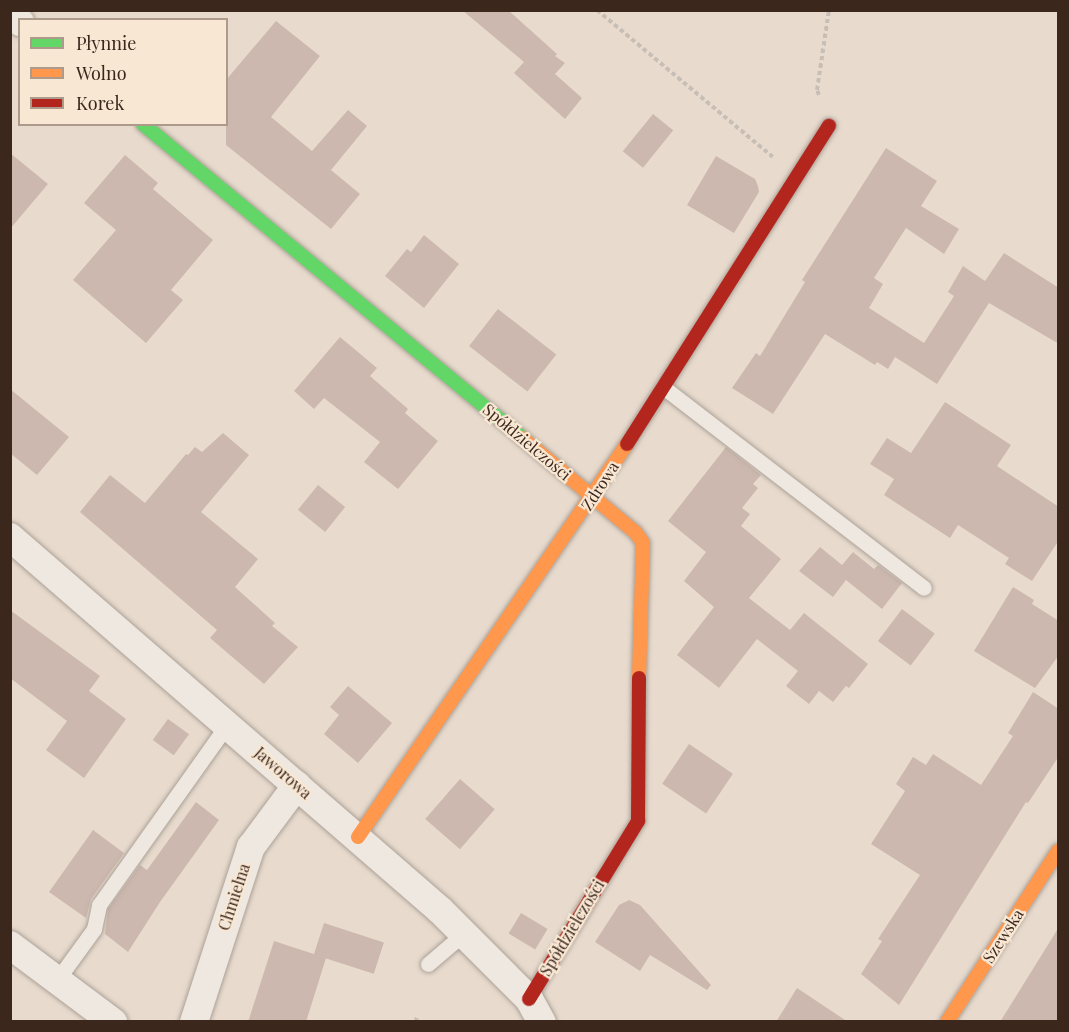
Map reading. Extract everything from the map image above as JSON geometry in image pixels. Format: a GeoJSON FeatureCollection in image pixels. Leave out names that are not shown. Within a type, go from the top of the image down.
{"type":"FeatureCollection","features":[{"type":"Feature","properties":{"kind":"street","name":"Spółdzielczości"},"geometry":{"type":"LineString","coordinates":[[145,126],[636,532],[643,543],[639,624],[638,821],[535,1010]]}},
{"type":"Feature","properties":{"kind":"street","name":"Zdrowa"},"geometry":{"type":"LineString","coordinates":[[358,837],[593,497],[829,126]]}},
{"type":"Feature","properties":{"kind":"street","name":"Jaworowa"},"geometry":{"type":"LineString","coordinates":[[10,537],[358,837],[463,934],[535,1010]]}},
{"type":"Feature","properties":{"kind":"street","name":"Chmielna"},"geometry":{"type":"LineString","coordinates":[[194,1022],[251,847],[297,785]]}},
{"type":"Feature","properties":{"kind":"street","name":"Szewska"},"geometry":{"type":"LineString","coordinates":[[947,1022],[1059,851]]}},
{"type":"Feature","properties":{"kind":"street"},"geometry":{"type":"LineString","coordinates":[[11,948],[113,1022]]}},
{"type":"Feature","properties":{"kind":"lane"},"geometry":{"type":"LineString","coordinates":[[663,387],[924,588]]}},
{"type":"Feature","properties":{"kind":"lane"},"geometry":{"type":"LineString","coordinates":[[57,980],[94,929],[99,905],[227,725]]}},
{"type":"Feature","properties":{"kind":"lane"},"geometry":{"type":"LineString","coordinates":[[428,964],[463,934]]}},
{"type":"Feature","properties":{"kind":"path"},"geometry":{"type":"LineString","coordinates":[[597,10],[796,176]]}},
{"type":"Feature","properties":{"kind":"path"},"geometry":{"type":"LineString","coordinates":[[829,10],[817,90],[829,126]]}},
{"type":"Feature","properties":{"kind":"path"},"geometry":{"type":"LineString","coordinates":[[416,1022],[417,1016]]}},
{"type":"Feature","properties":{"kind":"building"},"geometry":{"type":"Polygon","coordinates":[[[462,10],[508,10],[557,54],[555,56],[565,63],[555,74],[582,98],[565,119],[514,73],[524,62],[462,10]]]}},
{"type":"Feature","properties":{"kind":"building"},"geometry":{"type":"Polygon","coordinates":[[[276,21],[320,56],[271,117],[312,151],[348,110],[367,126],[331,170],[360,194],[331,229],[226,145],[228,78],[276,21]]]}},
{"type":"Feature","properties":{"kind":"building"},"geometry":{"type":"Polygon","coordinates":[[[653,114],[673,130],[643,168],[623,151],[653,114]]]}},
{"type":"Feature","properties":{"kind":"building"},"geometry":{"type":"Polygon","coordinates":[[[886,148],[937,181],[921,206],[959,229],[944,254],[906,228],[874,278],[883,284],[869,308],[924,343],[954,296],[948,292],[963,266],[985,281],[1004,253],[1059,288],[1059,344],[989,303],[937,384],[895,357],[888,369],[877,362],[875,365],[825,334],[773,414],[732,388],[756,353],[760,356],[805,282],[802,280],[886,148]]]}},
{"type":"Feature","properties":{"kind":"building"},"geometry":{"type":"Polygon","coordinates":[[[10,153],[48,184],[10,229],[10,153]]]}},
{"type":"Feature","properties":{"kind":"building"},"geometry":{"type":"Polygon","coordinates":[[[125,155],[158,183],[153,189],[213,240],[171,290],[183,300],[146,343],[73,280],[116,230],[84,203],[125,155]]]}},
{"type":"Feature","properties":{"kind":"building"},"geometry":{"type":"Polygon","coordinates":[[[716,156],[755,179],[758,186],[759,192],[734,233],[687,205],[716,156]]]}},
{"type":"Feature","properties":{"kind":"building"},"geometry":{"type":"Polygon","coordinates":[[[424,235],[459,264],[424,308],[385,276],[407,249],[411,252],[424,235]]]}},
{"type":"Feature","properties":{"kind":"building"},"geometry":{"type":"Polygon","coordinates":[[[498,309],[556,355],[527,392],[469,346],[498,309]]]}},
{"type":"Feature","properties":{"kind":"building"},"geometry":{"type":"Polygon","coordinates":[[[340,337],[377,368],[370,376],[408,409],[405,413],[438,441],[398,489],[364,462],[380,442],[324,398],[314,409],[294,391],[340,337]]]}},
{"type":"Feature","properties":{"kind":"building"},"geometry":{"type":"Polygon","coordinates":[[[10,389],[69,437],[37,475],[10,453],[10,389]]]}},
{"type":"Feature","properties":{"kind":"building"},"geometry":{"type":"Polygon","coordinates":[[[945,402],[1011,445],[997,466],[1059,507],[1059,540],[1032,581],[1005,564],[1009,558],[958,525],[950,538],[884,495],[894,479],[870,464],[887,438],[911,453],[945,402]]]}},
{"type":"Feature","properties":{"kind":"building"},"geometry":{"type":"Polygon","coordinates":[[[223,433],[249,455],[201,512],[258,559],[235,587],[275,623],[272,626],[298,647],[264,684],[210,638],[217,630],[80,512],[110,475],[145,503],[186,454],[188,455],[195,447],[202,452],[223,433]]]}},
{"type":"Feature","properties":{"kind":"building"},"geometry":{"type":"Polygon","coordinates":[[[726,447],[761,475],[753,484],[758,488],[742,508],[750,514],[741,526],[781,559],[749,598],[790,630],[804,613],[868,664],[849,688],[846,686],[833,702],[819,691],[809,704],[786,686],[798,671],[757,639],[719,688],[677,655],[714,607],[684,581],[706,552],[668,521],[726,447]]]}},
{"type":"Feature","properties":{"kind":"building"},"geometry":{"type":"Polygon","coordinates":[[[318,485],[345,507],[325,532],[298,510],[318,485]]]}},
{"type":"Feature","properties":{"kind":"building"},"geometry":{"type":"Polygon","coordinates":[[[820,547],[842,565],[853,552],[874,569],[878,565],[902,583],[882,609],[846,580],[833,597],[799,571],[820,547]]]}},
{"type":"Feature","properties":{"kind":"building"},"geometry":{"type":"Polygon","coordinates":[[[1013,587],[1034,600],[1032,604],[1059,621],[1059,655],[1035,688],[974,651],[1013,587]]]}},
{"type":"Feature","properties":{"kind":"building"},"geometry":{"type":"Polygon","coordinates":[[[902,609],[935,634],[911,666],[878,641],[902,609]]]}},
{"type":"Feature","properties":{"kind":"building"},"geometry":{"type":"Polygon","coordinates":[[[10,610],[100,676],[89,691],[126,719],[84,778],[46,750],[67,721],[10,678],[10,610]]]}},
{"type":"Feature","properties":{"kind":"building"},"geometry":{"type":"Polygon","coordinates":[[[348,686],[392,723],[358,763],[324,734],[339,715],[330,707],[348,686]]]}},
{"type":"Feature","properties":{"kind":"building"},"geometry":{"type":"Polygon","coordinates":[[[1033,692],[1059,709],[1059,756],[1028,803],[1026,802],[899,1005],[861,974],[882,941],[878,939],[920,875],[871,844],[905,791],[896,784],[913,757],[926,765],[933,754],[981,785],[1013,736],[1008,733],[1033,692]]]}},
{"type":"Feature","properties":{"kind":"building"},"geometry":{"type":"Polygon","coordinates":[[[168,719],[189,734],[174,755],[153,740],[168,719]]]}},
{"type":"Feature","properties":{"kind":"building"},"geometry":{"type":"Polygon","coordinates":[[[689,744],[733,774],[706,813],[662,784],[689,744]]]}},
{"type":"Feature","properties":{"kind":"building"},"geometry":{"type":"Polygon","coordinates":[[[460,779],[495,809],[460,849],[425,819],[460,779]]]}},
{"type":"Feature","properties":{"kind":"building"},"geometry":{"type":"Polygon","coordinates":[[[196,802],[219,820],[160,902],[128,952],[105,934],[108,909],[140,865],[147,870],[196,802]]]}},
{"type":"Feature","properties":{"kind":"building"},"geometry":{"type":"Polygon","coordinates":[[[93,830],[124,853],[91,899],[86,918],[49,892],[93,830]]]}},
{"type":"Feature","properties":{"kind":"building"},"geometry":{"type":"Polygon","coordinates":[[[629,900],[640,905],[711,985],[707,990],[650,955],[640,971],[595,942],[619,905],[629,900]]]}},
{"type":"Feature","properties":{"kind":"building"},"geometry":{"type":"Polygon","coordinates":[[[521,913],[548,929],[535,950],[509,934],[521,913]]]}},
{"type":"Feature","properties":{"kind":"building"},"geometry":{"type":"Polygon","coordinates":[[[324,923],[384,942],[374,974],[314,954],[324,923]]]}},
{"type":"Feature","properties":{"kind":"building"},"geometry":{"type":"Polygon","coordinates":[[[1059,927],[1059,1022],[1000,1022],[1059,927]]]}},
{"type":"Feature","properties":{"kind":"building"},"geometry":{"type":"Polygon","coordinates":[[[274,941],[326,958],[306,1022],[248,1022],[274,941]]]}},
{"type":"Feature","properties":{"kind":"building"},"geometry":{"type":"Polygon","coordinates":[[[797,988],[848,1022],[776,1022],[797,988]]]}},
{"type":"Feature","properties":{"kind":"traffic: fast"},"geometry":{"type":"LineString","coordinates":[[145,126],[522,438]]}},
{"type":"Feature","properties":{"kind":"traffic: slow"},"geometry":{"type":"LineString","coordinates":[[522,438],[636,533],[643,543],[639,678]]}},
{"type":"Feature","properties":{"kind":"traffic: slow"},"geometry":{"type":"LineString","coordinates":[[358,837],[627,444]]}},
{"type":"Feature","properties":{"kind":"traffic: slow"},"geometry":{"type":"LineString","coordinates":[[947,1022],[1058,851]]}},
{"type":"Feature","properties":{"kind":"traffic: jam"},"geometry":{"type":"LineString","coordinates":[[627,444],[829,126]]}},
{"type":"Feature","properties":{"kind":"traffic: jam"},"geometry":{"type":"LineString","coordinates":[[529,999],[638,821],[639,678]]}}]}
